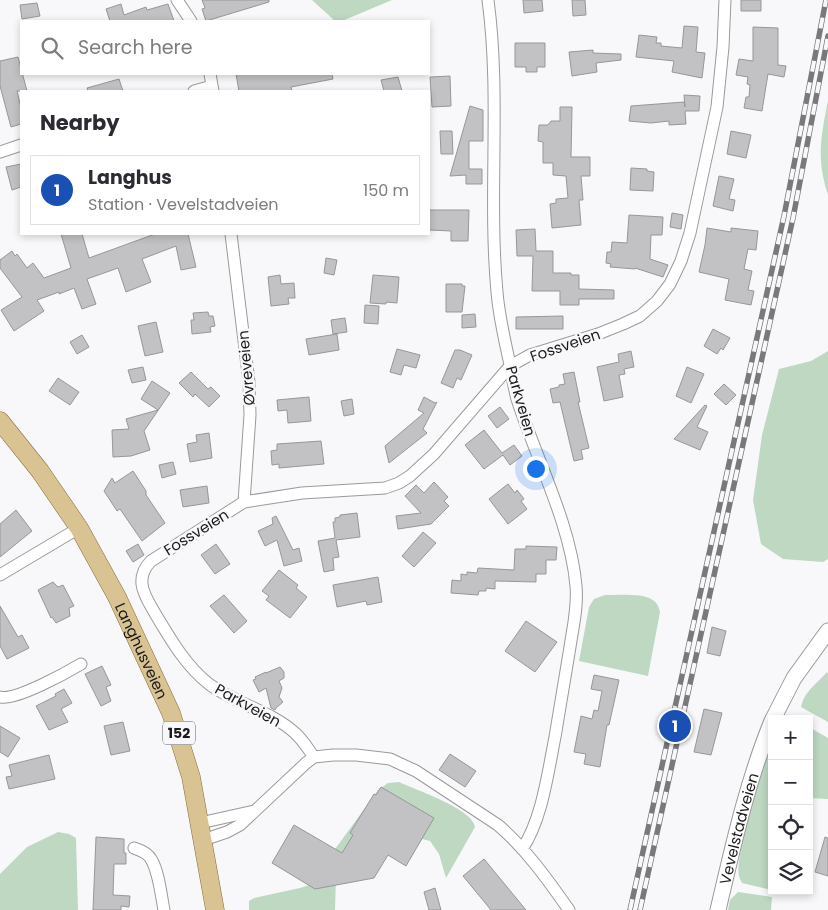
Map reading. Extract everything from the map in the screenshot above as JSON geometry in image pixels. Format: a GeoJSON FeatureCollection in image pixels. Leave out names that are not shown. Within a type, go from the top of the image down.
{"type":"FeatureCollection","features":[{"type":"Feature","properties":{"kind":"main road","name":"Langhusveien"},"geometry":{"type":"LineString","coordinates":[[0,421],[40,471],[79,528],[116,597],[171,713],[187,760],[202,831],[215,910]]}},
{"type":"Feature","properties":{"kind":"main road","name":"Vevelstadveien"},"geometry":{"type":"LineString","coordinates":[[775,715],[794,678],[828,631]]}},
{"type":"Feature","properties":{"kind":"main road","name":"Vevelstadveien"},"geometry":{"type":"LineString","coordinates":[[718,910],[748,790],[768,730]]}},
{"type":"Feature","properties":{"kind":"street"},"geometry":{"type":"LineString","coordinates":[[177,0],[190,20]]}},
{"type":"Feature","properties":{"kind":"street","name":"Parkveien"},"geometry":{"type":"LineString","coordinates":[[488,0],[493,44],[494,242],[497,293],[503,334],[516,397],[563,525],[572,561],[576,593],[572,634],[548,773],[536,823],[522,850]]}},
{"type":"Feature","properties":{"kind":"street","name":"Fossveien"},"geometry":{"type":"LineString","coordinates":[[142,575],[151,561],[244,502],[302,493],[385,488],[399,483],[410,476],[434,454],[510,366],[530,355],[598,334],[640,316],[656,301],[670,284],[681,261],[690,233],[717,107],[723,46],[724,0]]}},
{"type":"Feature","properties":{"kind":"street"},"geometry":{"type":"LineString","coordinates":[[200,90],[213,88],[210,75]]}},
{"type":"Feature","properties":{"kind":"street"},"geometry":{"type":"LineString","coordinates":[[0,152],[20,145]]}},
{"type":"Feature","properties":{"kind":"street","name":"Øvreveien"},"geometry":{"type":"LineString","coordinates":[[231,235],[249,382],[250,415],[244,502]]}},
{"type":"Feature","properties":{"kind":"street"},"geometry":{"type":"LineString","coordinates":[[0,575],[79,528]]}},
{"type":"Feature","properties":{"kind":"street","name":"Parkveien"},"geometry":{"type":"LineString","coordinates":[[142,575],[142,588],[174,647],[198,674],[221,692],[289,728],[302,740],[314,757]]}},
{"type":"Feature","properties":{"kind":"street"},"geometry":{"type":"LineString","coordinates":[[0,697],[13,696],[61,676],[81,664]]}},
{"type":"Feature","properties":{"kind":"street"},"geometry":{"type":"LineString","coordinates":[[202,831],[234,829],[314,757],[362,755],[390,759],[407,766],[483,814],[509,835],[548,880],[568,910]]}},
{"type":"Feature","properties":{"kind":"street"},"geometry":{"type":"LineString","coordinates":[[202,831],[254,811]]}},
{"type":"Feature","properties":{"kind":"street"},"geometry":{"type":"LineString","coordinates":[[134,848],[140,850],[151,859],[159,882],[164,910]]}},
{"type":"Feature","properties":{"kind":"green space"},"geometry":{"type":"Polygon","coordinates":[[[312,0],[392,0],[344,20],[334,20],[312,0]]]}},
{"type":"Feature","properties":{"kind":"green space"},"geometry":{"type":"Polygon","coordinates":[[[828,100],[828,195],[822,170],[821,148],[828,100]]]}},
{"type":"Feature","properties":{"kind":"green space"},"geometry":{"type":"Polygon","coordinates":[[[828,351],[828,559],[823,562],[783,559],[761,544],[753,500],[762,435],[779,369],[811,361],[828,351]]]}},
{"type":"Feature","properties":{"kind":"green space"},"geometry":{"type":"Polygon","coordinates":[[[605,595],[647,597],[658,606],[660,612],[648,676],[579,661],[589,607],[594,599],[605,595]]]}},
{"type":"Feature","properties":{"kind":"green space"},"geometry":{"type":"Polygon","coordinates":[[[827,672],[828,722],[801,707],[805,696],[827,672]]]}},
{"type":"Feature","properties":{"kind":"green space"},"geometry":{"type":"Polygon","coordinates":[[[813,729],[828,738],[828,799],[813,798],[813,729]]]}},
{"type":"Feature","properties":{"kind":"green space"},"geometry":{"type":"Polygon","coordinates":[[[768,758],[768,889],[742,883],[739,877],[741,851],[762,773],[768,758]]]}},
{"type":"Feature","properties":{"kind":"green space"},"geometry":{"type":"Polygon","coordinates":[[[399,782],[455,807],[472,820],[475,827],[446,878],[439,854],[430,841],[418,838],[336,875],[335,910],[249,910],[249,901],[254,898],[309,885],[378,790],[388,783],[399,782]]]}},
{"type":"Feature","properties":{"kind":"green space"},"geometry":{"type":"Polygon","coordinates":[[[58,832],[69,834],[76,838],[78,910],[0,910],[0,874],[27,847],[58,832]]]}},
{"type":"Feature","properties":{"kind":"green space"},"geometry":{"type":"Polygon","coordinates":[[[738,892],[772,897],[771,910],[728,910],[730,900],[738,892]]]}},
{"type":"Feature","properties":{"kind":"building"},"geometry":{"type":"Polygon","coordinates":[[[202,0],[269,0],[269,2],[209,20],[206,20],[202,9],[205,8],[202,0]]]}},
{"type":"Feature","properties":{"kind":"building"},"geometry":{"type":"Polygon","coordinates":[[[523,0],[542,0],[543,11],[524,13],[523,0]]]}},
{"type":"Feature","properties":{"kind":"building"},"geometry":{"type":"Polygon","coordinates":[[[572,0],[585,0],[586,15],[573,16],[572,0]]]}},
{"type":"Feature","properties":{"kind":"building"},"geometry":{"type":"Polygon","coordinates":[[[741,0],[761,0],[761,11],[741,11],[741,0]]]}},
{"type":"Feature","properties":{"kind":"building"},"geometry":{"type":"Polygon","coordinates":[[[37,3],[40,16],[22,19],[20,5],[37,3]]]}},
{"type":"Feature","properties":{"kind":"building"},"geometry":{"type":"Polygon","coordinates":[[[121,4],[124,15],[146,7],[147,10],[168,4],[174,20],[110,20],[106,9],[121,4]]]}},
{"type":"Feature","properties":{"kind":"building"},"geometry":{"type":"Polygon","coordinates":[[[684,26],[698,27],[696,52],[705,53],[702,78],[672,72],[674,61],[636,57],[639,35],[657,37],[656,43],[661,43],[661,46],[682,48],[684,26]]]}},
{"type":"Feature","properties":{"kind":"building"},"geometry":{"type":"Polygon","coordinates":[[[753,27],[778,28],[778,65],[786,66],[784,77],[768,74],[762,111],[744,108],[746,97],[749,97],[750,85],[747,84],[748,77],[736,75],[739,59],[753,61],[753,27]]]}},
{"type":"Feature","properties":{"kind":"building"},"geometry":{"type":"Polygon","coordinates":[[[515,43],[545,43],[545,67],[537,67],[537,72],[526,72],[526,67],[515,67],[515,43]]]}},
{"type":"Feature","properties":{"kind":"building"},"geometry":{"type":"Polygon","coordinates":[[[593,50],[593,53],[621,54],[621,60],[596,63],[597,72],[572,76],[569,52],[593,50]]]}},
{"type":"Feature","properties":{"kind":"building"},"geometry":{"type":"Polygon","coordinates":[[[18,57],[20,75],[23,75],[27,90],[17,91],[20,104],[20,124],[11,127],[0,86],[0,61],[18,57]]]}},
{"type":"Feature","properties":{"kind":"building"},"geometry":{"type":"Polygon","coordinates":[[[236,75],[332,75],[333,79],[291,87],[292,90],[239,90],[236,75]]]}},
{"type":"Feature","properties":{"kind":"building"},"geometry":{"type":"Polygon","coordinates":[[[450,76],[451,106],[432,107],[430,77],[450,76]]]}},
{"type":"Feature","properties":{"kind":"building"},"geometry":{"type":"Polygon","coordinates":[[[398,77],[402,90],[384,90],[381,80],[398,77]]]}},
{"type":"Feature","properties":{"kind":"building"},"geometry":{"type":"Polygon","coordinates":[[[119,79],[123,90],[88,90],[87,88],[119,79]]]}},
{"type":"Feature","properties":{"kind":"building"},"geometry":{"type":"Polygon","coordinates":[[[684,95],[700,96],[699,111],[685,111],[686,124],[669,125],[669,121],[651,123],[629,121],[631,106],[684,102],[685,107],[684,95]]]}},
{"type":"Feature","properties":{"kind":"building"},"geometry":{"type":"Polygon","coordinates":[[[470,106],[483,110],[483,141],[469,141],[469,169],[482,169],[482,184],[466,184],[466,175],[450,176],[470,106]]]}},
{"type":"Feature","properties":{"kind":"building"},"geometry":{"type":"Polygon","coordinates":[[[560,107],[572,107],[571,157],[590,157],[590,176],[581,176],[583,200],[579,200],[581,225],[552,228],[550,204],[556,203],[556,199],[568,198],[566,176],[553,175],[553,163],[543,163],[543,142],[538,141],[539,125],[548,125],[551,121],[560,121],[560,107]]]}},
{"type":"Feature","properties":{"kind":"building"},"geometry":{"type":"Polygon","coordinates":[[[440,131],[452,131],[453,154],[441,154],[440,131]]]}},
{"type":"Feature","properties":{"kind":"building"},"geometry":{"type":"Polygon","coordinates":[[[731,131],[751,135],[746,158],[727,154],[731,131]]]}},
{"type":"Feature","properties":{"kind":"building"},"geometry":{"type":"Polygon","coordinates":[[[20,164],[20,187],[12,190],[6,167],[20,164]]]}},
{"type":"Feature","properties":{"kind":"building"},"geometry":{"type":"Polygon","coordinates":[[[631,168],[647,169],[647,171],[654,172],[653,191],[630,190],[631,168]]]}},
{"type":"Feature","properties":{"kind":"building"},"geometry":{"type":"Polygon","coordinates":[[[719,176],[734,179],[729,199],[735,200],[733,211],[713,206],[719,176]]]}},
{"type":"Feature","properties":{"kind":"building"},"geometry":{"type":"Polygon","coordinates":[[[430,210],[469,210],[468,241],[451,241],[451,231],[430,230],[430,210]]]}},
{"type":"Feature","properties":{"kind":"building"},"geometry":{"type":"Polygon","coordinates":[[[672,213],[683,215],[681,229],[670,227],[672,213]]]}},
{"type":"Feature","properties":{"kind":"building"},"geometry":{"type":"Polygon","coordinates":[[[629,215],[663,217],[662,235],[651,235],[650,259],[668,265],[663,277],[635,268],[610,267],[611,264],[606,263],[607,252],[611,252],[612,242],[627,243],[629,215]]]}},
{"type":"Feature","properties":{"kind":"building"},"geometry":{"type":"Polygon","coordinates":[[[707,228],[731,232],[731,228],[758,231],[756,250],[748,249],[744,269],[752,271],[748,290],[754,291],[751,305],[725,300],[729,279],[699,272],[707,228]]]}},
{"type":"Feature","properties":{"kind":"building"},"geometry":{"type":"Polygon","coordinates":[[[535,229],[536,251],[553,251],[553,273],[579,275],[579,289],[614,290],[614,299],[579,299],[579,305],[560,305],[560,291],[532,291],[533,256],[517,256],[516,230],[535,229]]]}},
{"type":"Feature","properties":{"kind":"building"},"geometry":{"type":"Polygon","coordinates":[[[61,235],[82,235],[89,258],[152,235],[188,235],[196,267],[181,270],[176,246],[142,259],[151,282],[126,292],[118,268],[87,279],[96,304],[82,309],[74,288],[59,294],[59,292],[37,300],[44,311],[14,331],[1,310],[22,297],[0,268],[0,260],[12,251],[15,256],[17,254],[27,268],[33,263],[44,278],[71,268],[61,235]]]}},
{"type":"Feature","properties":{"kind":"building"},"geometry":{"type":"Polygon","coordinates":[[[326,258],[337,260],[334,275],[324,273],[326,258]]]}},
{"type":"Feature","properties":{"kind":"building"},"geometry":{"type":"Polygon","coordinates":[[[280,275],[281,284],[294,283],[295,298],[288,298],[289,304],[271,306],[268,277],[280,275]]]}},
{"type":"Feature","properties":{"kind":"building"},"geometry":{"type":"Polygon","coordinates":[[[373,275],[399,277],[397,303],[370,303],[373,275]]]}},
{"type":"Feature","properties":{"kind":"building"},"geometry":{"type":"Polygon","coordinates":[[[446,284],[462,284],[462,286],[465,286],[462,312],[446,312],[446,284]]]}},
{"type":"Feature","properties":{"kind":"building"},"geometry":{"type":"Polygon","coordinates":[[[365,305],[379,306],[378,324],[364,323],[365,305]]]}},
{"type":"Feature","properties":{"kind":"building"},"geometry":{"type":"Polygon","coordinates":[[[208,312],[209,316],[213,316],[215,326],[210,327],[211,332],[192,334],[191,320],[194,320],[193,313],[208,312]]]}},
{"type":"Feature","properties":{"kind":"building"},"geometry":{"type":"Polygon","coordinates":[[[475,314],[476,327],[462,328],[462,315],[475,314]]]}},
{"type":"Feature","properties":{"kind":"building"},"geometry":{"type":"Polygon","coordinates":[[[563,316],[563,329],[516,329],[516,317],[563,316]]]}},
{"type":"Feature","properties":{"kind":"building"},"geometry":{"type":"Polygon","coordinates":[[[345,318],[347,332],[333,334],[331,320],[345,318]]]}},
{"type":"Feature","properties":{"kind":"building"},"geometry":{"type":"Polygon","coordinates":[[[156,322],[163,352],[145,356],[138,326],[156,322]]]}},
{"type":"Feature","properties":{"kind":"building"},"geometry":{"type":"Polygon","coordinates":[[[713,329],[730,338],[723,350],[721,348],[717,354],[704,346],[713,329]]]}},
{"type":"Feature","properties":{"kind":"building"},"geometry":{"type":"Polygon","coordinates":[[[337,334],[339,350],[309,355],[306,339],[337,334]]]}},
{"type":"Feature","properties":{"kind":"building"},"geometry":{"type":"Polygon","coordinates":[[[82,335],[89,347],[77,354],[70,342],[82,335]]]}},
{"type":"Feature","properties":{"kind":"building"},"geometry":{"type":"Polygon","coordinates":[[[397,349],[420,355],[416,368],[404,365],[401,375],[390,372],[397,349]]]}},
{"type":"Feature","properties":{"kind":"building"},"geometry":{"type":"Polygon","coordinates":[[[455,350],[472,355],[461,380],[457,378],[453,388],[441,383],[455,350]]]}},
{"type":"Feature","properties":{"kind":"building"},"geometry":{"type":"Polygon","coordinates":[[[631,351],[634,367],[624,369],[625,374],[619,375],[623,397],[604,401],[597,367],[619,362],[618,354],[631,351]]]}},
{"type":"Feature","properties":{"kind":"building"},"geometry":{"type":"Polygon","coordinates":[[[143,367],[146,380],[132,383],[128,370],[143,367]]]}},
{"type":"Feature","properties":{"kind":"building"},"geometry":{"type":"Polygon","coordinates":[[[687,367],[704,374],[691,403],[676,396],[687,367]]]}},
{"type":"Feature","properties":{"kind":"building"},"geometry":{"type":"Polygon","coordinates":[[[191,372],[208,389],[211,387],[220,396],[209,407],[195,394],[193,397],[179,383],[191,372]]]}},
{"type":"Feature","properties":{"kind":"building"},"geometry":{"type":"Polygon","coordinates":[[[574,372],[580,402],[578,402],[589,448],[581,450],[583,459],[574,461],[560,402],[553,403],[550,389],[565,384],[563,374],[574,372]]]}},
{"type":"Feature","properties":{"kind":"building"},"geometry":{"type":"Polygon","coordinates":[[[58,378],[79,392],[70,405],[49,391],[58,378]]]}},
{"type":"Feature","properties":{"kind":"building"},"geometry":{"type":"Polygon","coordinates":[[[152,381],[170,393],[144,431],[150,450],[131,456],[113,457],[112,430],[129,429],[126,419],[158,410],[141,399],[152,381]]]}},
{"type":"Feature","properties":{"kind":"building"},"geometry":{"type":"Polygon","coordinates":[[[724,384],[736,395],[726,405],[714,394],[724,384]]]}},
{"type":"Feature","properties":{"kind":"building"},"geometry":{"type":"Polygon","coordinates":[[[309,397],[311,421],[288,423],[287,410],[278,411],[277,400],[309,397]]]}},
{"type":"Feature","properties":{"kind":"building"},"geometry":{"type":"Polygon","coordinates":[[[424,397],[435,403],[437,402],[423,429],[427,433],[389,463],[385,446],[424,413],[418,410],[424,397]]]}},
{"type":"Feature","properties":{"kind":"building"},"geometry":{"type":"Polygon","coordinates":[[[352,399],[354,414],[344,416],[341,401],[352,399]]]}},
{"type":"Feature","properties":{"kind":"building"},"geometry":{"type":"Polygon","coordinates":[[[705,405],[707,406],[697,427],[708,432],[700,450],[674,439],[705,405]]]}},
{"type":"Feature","properties":{"kind":"building"},"geometry":{"type":"Polygon","coordinates":[[[500,407],[509,419],[497,428],[488,416],[500,407]]]}},
{"type":"Feature","properties":{"kind":"building"},"geometry":{"type":"Polygon","coordinates":[[[484,430],[502,453],[514,445],[522,456],[510,465],[503,455],[484,469],[465,445],[484,430]]]}},
{"type":"Feature","properties":{"kind":"building"},"geometry":{"type":"Polygon","coordinates":[[[209,433],[212,458],[190,462],[187,444],[197,442],[196,435],[209,433]]]}},
{"type":"Feature","properties":{"kind":"building"},"geometry":{"type":"Polygon","coordinates":[[[321,441],[324,464],[279,468],[279,464],[272,465],[271,451],[277,450],[277,444],[321,441]]]}},
{"type":"Feature","properties":{"kind":"building"},"geometry":{"type":"Polygon","coordinates":[[[173,462],[176,474],[162,478],[159,465],[173,462]]]}},
{"type":"Feature","properties":{"kind":"building"},"geometry":{"type":"Polygon","coordinates":[[[133,471],[146,491],[146,495],[165,523],[142,541],[120,509],[117,511],[104,491],[112,478],[115,483],[133,471]]]}},
{"type":"Feature","properties":{"kind":"building"},"geometry":{"type":"Polygon","coordinates":[[[434,482],[448,497],[444,501],[449,506],[431,524],[398,529],[396,516],[421,513],[405,496],[416,485],[424,493],[434,482]]]}},
{"type":"Feature","properties":{"kind":"building"},"geometry":{"type":"Polygon","coordinates":[[[508,484],[515,493],[517,490],[521,495],[524,499],[521,501],[527,509],[508,524],[489,499],[508,484]]]}},
{"type":"Feature","properties":{"kind":"building"},"geometry":{"type":"Polygon","coordinates":[[[207,486],[209,503],[183,507],[180,490],[207,486]]]}},
{"type":"Feature","properties":{"kind":"building"},"geometry":{"type":"Polygon","coordinates":[[[16,510],[32,531],[0,557],[0,524],[16,510]]]}},
{"type":"Feature","properties":{"kind":"building"},"geometry":{"type":"Polygon","coordinates":[[[357,513],[360,537],[336,540],[339,557],[333,558],[334,570],[324,572],[318,541],[335,538],[333,522],[335,522],[335,518],[340,517],[340,515],[357,513]]]}},
{"type":"Feature","properties":{"kind":"building"},"geometry":{"type":"Polygon","coordinates":[[[276,516],[293,550],[299,548],[302,561],[284,566],[277,540],[265,546],[258,531],[273,524],[272,518],[276,516]]]}},
{"type":"Feature","properties":{"kind":"building"},"geometry":{"type":"Polygon","coordinates":[[[423,532],[436,543],[414,567],[402,556],[423,532]]]}},
{"type":"Feature","properties":{"kind":"building"},"geometry":{"type":"Polygon","coordinates":[[[138,544],[144,555],[133,562],[126,551],[138,544]]]}},
{"type":"Feature","properties":{"kind":"building"},"geometry":{"type":"Polygon","coordinates":[[[216,544],[230,564],[215,574],[201,555],[216,544]]]}},
{"type":"Feature","properties":{"kind":"building"},"geometry":{"type":"Polygon","coordinates":[[[526,546],[557,547],[556,560],[546,560],[546,574],[536,574],[536,582],[495,581],[495,589],[486,588],[486,591],[479,591],[478,595],[451,593],[452,580],[461,581],[461,574],[467,575],[467,572],[477,573],[478,568],[514,570],[515,549],[526,549],[526,546]]]}},
{"type":"Feature","properties":{"kind":"building"},"geometry":{"type":"Polygon","coordinates":[[[279,570],[298,585],[296,588],[307,597],[290,618],[266,600],[269,596],[262,591],[279,570]]]}},
{"type":"Feature","properties":{"kind":"building"},"geometry":{"type":"Polygon","coordinates":[[[378,577],[382,602],[367,605],[366,601],[337,607],[333,585],[378,577]]]}},
{"type":"Feature","properties":{"kind":"building"},"geometry":{"type":"Polygon","coordinates":[[[53,582],[58,587],[63,585],[74,606],[69,608],[70,616],[56,623],[51,618],[38,590],[53,582]]]}},
{"type":"Feature","properties":{"kind":"building"},"geometry":{"type":"Polygon","coordinates":[[[224,595],[247,621],[234,633],[210,606],[224,595]]]}},
{"type":"Feature","properties":{"kind":"building"},"geometry":{"type":"Polygon","coordinates":[[[0,606],[18,637],[22,635],[29,648],[7,659],[0,646],[0,606]]]}},
{"type":"Feature","properties":{"kind":"building"},"geometry":{"type":"Polygon","coordinates":[[[526,621],[557,642],[535,672],[505,651],[526,621]]]}},
{"type":"Feature","properties":{"kind":"building"},"geometry":{"type":"Polygon","coordinates":[[[712,627],[726,631],[720,656],[707,653],[712,627]]]}},
{"type":"Feature","properties":{"kind":"building"},"geometry":{"type":"Polygon","coordinates":[[[102,666],[111,685],[106,687],[111,701],[101,706],[85,674],[102,666]]]}},
{"type":"Feature","properties":{"kind":"building"},"geometry":{"type":"Polygon","coordinates":[[[280,667],[284,672],[284,678],[279,681],[282,688],[279,697],[283,702],[275,710],[271,708],[266,688],[259,692],[253,680],[256,679],[255,677],[280,667]]]}},
{"type":"Feature","properties":{"kind":"building"},"geometry":{"type":"Polygon","coordinates":[[[594,675],[619,680],[609,725],[607,725],[600,767],[584,764],[586,754],[574,752],[581,716],[592,719],[594,710],[598,711],[602,691],[591,689],[594,675]]]}},
{"type":"Feature","properties":{"kind":"building"},"geometry":{"type":"Polygon","coordinates":[[[64,689],[72,703],[61,709],[68,722],[49,730],[36,706],[56,696],[55,694],[64,689]]]}},
{"type":"Feature","properties":{"kind":"building"},"geometry":{"type":"Polygon","coordinates":[[[704,709],[722,713],[711,755],[694,752],[704,709]]]}},
{"type":"Feature","properties":{"kind":"building"},"geometry":{"type":"Polygon","coordinates":[[[123,722],[130,751],[111,755],[104,726],[123,722]]]}},
{"type":"Feature","properties":{"kind":"building"},"geometry":{"type":"Polygon","coordinates":[[[0,726],[20,738],[8,757],[0,752],[0,726]]]}},
{"type":"Feature","properties":{"kind":"building"},"geometry":{"type":"Polygon","coordinates":[[[450,754],[476,771],[465,787],[439,770],[450,754]]]}},
{"type":"Feature","properties":{"kind":"building"},"geometry":{"type":"Polygon","coordinates":[[[49,755],[55,779],[9,789],[6,777],[12,776],[9,765],[49,755]]]}},
{"type":"Feature","properties":{"kind":"building"},"geometry":{"type":"Polygon","coordinates":[[[381,787],[434,818],[406,866],[388,855],[374,878],[315,889],[272,863],[294,825],[342,853],[353,835],[350,833],[374,794],[376,795],[381,787]]]}},
{"type":"Feature","properties":{"kind":"building"},"geometry":{"type":"Polygon","coordinates":[[[96,837],[124,839],[126,864],[114,864],[113,895],[130,896],[129,907],[121,906],[121,910],[93,910],[96,837]]]}},
{"type":"Feature","properties":{"kind":"building"},"geometry":{"type":"Polygon","coordinates":[[[825,837],[828,838],[828,876],[815,872],[825,837]]]}},
{"type":"Feature","properties":{"kind":"building"},"geometry":{"type":"Polygon","coordinates":[[[484,859],[526,910],[491,910],[463,876],[484,859]]]}},
{"type":"Feature","properties":{"kind":"building"},"geometry":{"type":"Polygon","coordinates":[[[435,888],[441,910],[429,910],[424,892],[435,888]]]}},
{"type":"Feature","properties":{"kind":"railway"},"geometry":{"type":"LineString","coordinates":[[630,910],[784,216],[826,0]]}},
{"type":"Feature","properties":{"kind":"railway"},"geometry":{"type":"LineString","coordinates":[[640,910],[793,218],[828,36]]}},
{"type":"Feature","properties":{"kind":"place","name":"Langhus"},"geometry":{"type":"Point","coordinates":[675,726]}}]}
